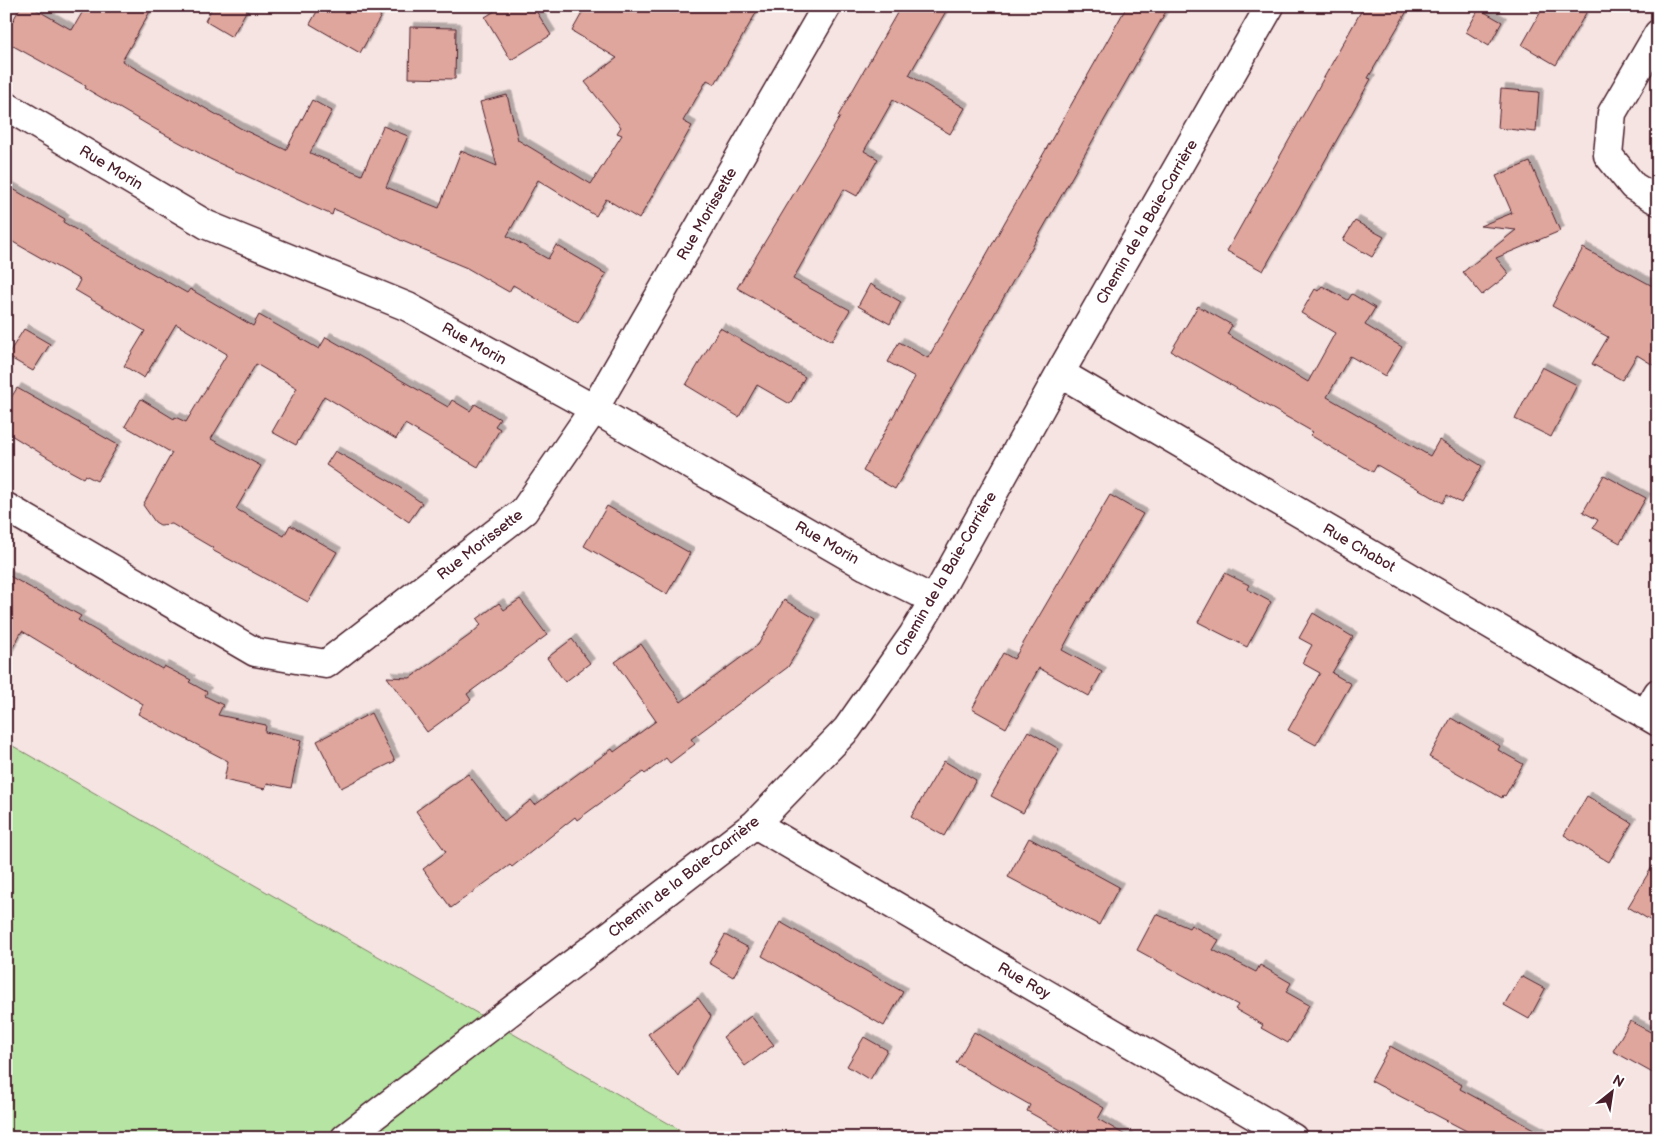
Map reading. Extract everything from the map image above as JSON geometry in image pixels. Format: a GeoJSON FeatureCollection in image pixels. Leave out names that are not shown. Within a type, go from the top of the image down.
{"type":"FeatureCollection","features":[{"type":"Feature","properties":{"kind":"street","name":"Rue Morissette"},"geometry":{"type":"LineString","coordinates":[[6,507],[255,652],[326,664],[524,511],[594,409],[827,6]]}},
{"type":"Feature","properties":{"kind":"street","name":"Chemin de la Baie-Carrière"},"geometry":{"type":"LineString","coordinates":[[345,1138],[755,824],[847,729],[913,635],[934,600],[1060,373],[1270,6]]}},
{"type":"Feature","properties":{"kind":"street"},"geometry":{"type":"LineString","coordinates":[[1658,34],[1612,113],[1608,155],[1633,186],[1658,201]]}},
{"type":"Feature","properties":{"kind":"street","name":"Rue Morin"},"geometry":{"type":"LineString","coordinates":[[6,106],[208,225],[408,307],[594,409],[866,566],[934,600]]}},
{"type":"Feature","properties":{"kind":"street","name":"Rue Chabot"},"geometry":{"type":"LineString","coordinates":[[1060,373],[1654,710]]}},
{"type":"Feature","properties":{"kind":"street","name":"Rue Roy"},"geometry":{"type":"LineString","coordinates":[[755,824],[1293,1138]]}},
{"type":"Feature","properties":{"kind":"green space"},"geometry":{"type":"Polygon","coordinates":[[[6,742],[694,1138],[6,1138],[6,742]]]}},
{"type":"Feature","properties":{"kind":"building"},"geometry":{"type":"Polygon","coordinates":[[[21,6],[30,6],[72,30],[86,6],[153,6],[122,61],[240,128],[286,150],[312,100],[332,111],[310,153],[362,175],[383,126],[408,136],[386,187],[439,208],[461,151],[497,166],[480,102],[507,95],[518,140],[591,184],[622,135],[617,133],[621,127],[585,82],[617,58],[572,31],[586,6],[760,6],[715,84],[707,80],[683,121],[692,126],[639,219],[606,199],[596,216],[538,180],[507,236],[548,259],[556,245],[606,274],[578,323],[513,285],[509,292],[467,268],[400,240],[334,209],[332,215],[210,159],[155,129],[85,88],[86,86],[6,42],[6,33],[21,6]]]}},
{"type":"Feature","properties":{"kind":"building"},"geometry":{"type":"Polygon","coordinates":[[[213,6],[249,6],[232,37],[205,21],[213,6]]]}},
{"type":"Feature","properties":{"kind":"building"},"geometry":{"type":"Polygon","coordinates":[[[320,6],[364,6],[381,16],[360,53],[310,24],[320,6]]]}},
{"type":"Feature","properties":{"kind":"building"},"geometry":{"type":"Polygon","coordinates":[[[503,6],[533,6],[551,35],[511,60],[485,17],[503,6]]]}},
{"type":"Feature","properties":{"kind":"building"},"geometry":{"type":"Polygon","coordinates":[[[901,6],[949,6],[909,75],[965,108],[950,134],[893,100],[864,151],[878,159],[857,196],[844,189],[793,279],[850,310],[832,341],[737,288],[840,117],[838,116],[901,6]]]}},
{"type":"Feature","properties":{"kind":"building"},"geometry":{"type":"Polygon","coordinates":[[[1127,6],[1169,6],[895,489],[863,471],[915,377],[888,362],[899,342],[928,358],[1127,6]]]}},
{"type":"Feature","properties":{"kind":"building"},"geometry":{"type":"Polygon","coordinates":[[[1364,6],[1410,6],[1368,78],[1371,79],[1263,271],[1227,251],[1364,6]]]}},
{"type":"Feature","properties":{"kind":"building"},"geometry":{"type":"Polygon","coordinates":[[[1544,6],[1590,6],[1556,65],[1522,45],[1544,6]]]}},
{"type":"Feature","properties":{"kind":"building"},"geometry":{"type":"Polygon","coordinates":[[[1479,9],[1502,22],[1489,46],[1466,32],[1479,9]]]}},
{"type":"Feature","properties":{"kind":"building"},"geometry":{"type":"Polygon","coordinates":[[[410,27],[456,28],[455,79],[409,78],[410,27]]]}},
{"type":"Feature","properties":{"kind":"building"},"geometry":{"type":"Polygon","coordinates":[[[1501,89],[1539,92],[1536,132],[1498,128],[1501,89]]]}},
{"type":"Feature","properties":{"kind":"building"},"geometry":{"type":"Polygon","coordinates":[[[1530,162],[1560,231],[1496,258],[1509,274],[1482,295],[1463,272],[1516,230],[1480,226],[1512,213],[1496,176],[1530,162]]]}},
{"type":"Feature","properties":{"kind":"building"},"geometry":{"type":"Polygon","coordinates":[[[6,185],[65,219],[63,222],[90,238],[187,293],[190,289],[253,326],[259,315],[319,349],[326,337],[448,407],[452,400],[470,411],[475,404],[500,419],[495,426],[500,429],[478,467],[405,424],[396,439],[324,396],[296,445],[272,432],[297,388],[256,364],[211,439],[261,466],[236,509],[284,536],[290,525],[337,552],[308,602],[212,550],[213,548],[172,524],[160,525],[155,522],[143,505],[172,453],[125,426],[141,399],[174,419],[175,417],[186,422],[227,354],[176,324],[144,378],[124,366],[145,331],[75,290],[80,280],[6,238],[6,185]]]}},
{"type":"Feature","properties":{"kind":"building"},"geometry":{"type":"Polygon","coordinates":[[[1355,221],[1384,237],[1372,257],[1343,240],[1355,221]]]}},
{"type":"Feature","properties":{"kind":"building"},"geometry":{"type":"Polygon","coordinates":[[[1583,248],[1658,289],[1658,368],[1637,355],[1622,380],[1592,364],[1608,337],[1552,306],[1583,248]]]}},
{"type":"Feature","properties":{"kind":"building"},"geometry":{"type":"Polygon","coordinates":[[[870,284],[901,302],[890,324],[858,306],[870,284]]]}},
{"type":"Feature","properties":{"kind":"building"},"geometry":{"type":"Polygon","coordinates":[[[1322,286],[1348,300],[1352,294],[1375,308],[1365,325],[1402,347],[1385,376],[1350,356],[1327,397],[1430,456],[1439,440],[1482,466],[1461,503],[1447,495],[1443,503],[1377,465],[1373,472],[1310,435],[1313,432],[1171,351],[1198,306],[1232,325],[1227,334],[1308,382],[1335,333],[1301,313],[1315,289],[1318,291],[1322,286]]]}},
{"type":"Feature","properties":{"kind":"building"},"geometry":{"type":"Polygon","coordinates":[[[720,328],[805,377],[790,404],[757,385],[739,417],[686,385],[720,328]]]}},
{"type":"Feature","properties":{"kind":"building"},"geometry":{"type":"Polygon","coordinates":[[[24,329],[50,344],[33,371],[7,356],[24,329]]]}},
{"type":"Feature","properties":{"kind":"building"},"geometry":{"type":"Polygon","coordinates":[[[1542,367],[1577,385],[1551,437],[1515,419],[1542,367]]]}},
{"type":"Feature","properties":{"kind":"building"},"geometry":{"type":"Polygon","coordinates":[[[17,388],[118,445],[97,481],[85,475],[83,478],[70,471],[6,432],[6,406],[17,388]]]}},
{"type":"Feature","properties":{"kind":"building"},"geometry":{"type":"Polygon","coordinates":[[[335,451],[393,483],[422,503],[409,522],[326,465],[335,451]]]}},
{"type":"Feature","properties":{"kind":"building"},"geometry":{"type":"Polygon","coordinates":[[[1604,475],[1646,498],[1620,543],[1593,528],[1598,520],[1583,512],[1604,475]]]}},
{"type":"Feature","properties":{"kind":"building"},"geometry":{"type":"Polygon","coordinates":[[[1110,495],[1143,514],[1090,602],[1088,602],[1062,650],[1102,672],[1089,696],[1039,668],[1006,728],[972,709],[1003,653],[1014,659],[1110,495]]]}},
{"type":"Feature","properties":{"kind":"building"},"geometry":{"type":"Polygon","coordinates":[[[607,506],[690,553],[667,594],[584,546],[607,506]]]}},
{"type":"Feature","properties":{"kind":"building"},"geometry":{"type":"Polygon","coordinates":[[[1225,573],[1249,585],[1247,589],[1271,602],[1247,647],[1198,622],[1225,573]]]}},
{"type":"Feature","properties":{"kind":"building"},"geometry":{"type":"Polygon","coordinates":[[[6,574],[81,616],[78,620],[162,669],[164,666],[191,680],[189,682],[207,692],[205,696],[223,705],[218,715],[266,725],[265,732],[301,740],[291,788],[267,783],[265,789],[224,780],[228,761],[138,714],[143,704],[22,631],[6,660],[6,574]]]}},
{"type":"Feature","properties":{"kind":"building"},"geometry":{"type":"Polygon","coordinates":[[[520,599],[547,635],[467,694],[471,700],[427,732],[387,677],[410,678],[470,635],[481,625],[477,619],[499,603],[504,610],[520,599]]]}},
{"type":"Feature","properties":{"kind":"building"},"geometry":{"type":"Polygon","coordinates":[[[784,600],[816,619],[788,667],[691,739],[695,744],[670,763],[666,758],[645,774],[643,772],[577,820],[575,817],[512,867],[510,865],[451,908],[423,869],[446,852],[416,811],[468,774],[504,821],[531,800],[535,805],[612,749],[614,752],[656,721],[615,662],[641,644],[681,702],[758,645],[784,600]]]}},
{"type":"Feature","properties":{"kind":"building"},"geometry":{"type":"Polygon","coordinates":[[[1313,613],[1353,637],[1332,673],[1351,684],[1316,745],[1288,730],[1320,673],[1302,663],[1312,645],[1299,638],[1313,613]]]}},
{"type":"Feature","properties":{"kind":"building"},"geometry":{"type":"Polygon","coordinates":[[[572,639],[590,663],[565,682],[547,658],[572,639]]]}},
{"type":"Feature","properties":{"kind":"building"},"geometry":{"type":"Polygon","coordinates":[[[371,713],[395,761],[341,788],[317,741],[371,713]]]}},
{"type":"Feature","properties":{"kind":"building"},"geometry":{"type":"Polygon","coordinates":[[[1451,718],[1500,746],[1498,750],[1523,764],[1505,796],[1503,795],[1502,798],[1429,757],[1451,718]]]}},
{"type":"Feature","properties":{"kind":"building"},"geometry":{"type":"Polygon","coordinates":[[[1028,731],[1059,749],[1023,813],[991,796],[1028,731]]]}},
{"type":"Feature","properties":{"kind":"building"},"geometry":{"type":"Polygon","coordinates":[[[944,761],[976,780],[944,836],[911,817],[944,761]]]}},
{"type":"Feature","properties":{"kind":"building"},"geometry":{"type":"Polygon","coordinates":[[[1587,796],[1632,823],[1609,862],[1564,835],[1587,796]]]}},
{"type":"Feature","properties":{"kind":"building"},"geometry":{"type":"Polygon","coordinates":[[[1029,838],[1119,887],[1099,925],[1008,877],[1029,838]]]}},
{"type":"Feature","properties":{"kind":"building"},"geometry":{"type":"Polygon","coordinates":[[[1658,857],[1658,925],[1628,907],[1658,857]]]}},
{"type":"Feature","properties":{"kind":"building"},"geometry":{"type":"Polygon","coordinates":[[[1156,914],[1189,928],[1191,925],[1219,940],[1213,950],[1256,972],[1260,965],[1291,983],[1286,992],[1309,1005],[1288,1043],[1261,1028],[1263,1025],[1235,1009],[1238,1005],[1137,950],[1156,914]]]}},
{"type":"Feature","properties":{"kind":"building"},"geometry":{"type":"Polygon","coordinates":[[[780,922],[903,992],[884,1026],[762,956],[780,922]]]}},
{"type":"Feature","properties":{"kind":"building"},"geometry":{"type":"Polygon","coordinates":[[[725,935],[749,948],[733,977],[709,963],[725,935]]]}},
{"type":"Feature","properties":{"kind":"building"},"geometry":{"type":"Polygon","coordinates":[[[1521,976],[1545,989],[1529,1019],[1504,1005],[1521,976]]]}},
{"type":"Feature","properties":{"kind":"building"},"geometry":{"type":"Polygon","coordinates":[[[698,998],[711,1016],[678,1076],[648,1034],[698,998]]]}},
{"type":"Feature","properties":{"kind":"building"},"geometry":{"type":"Polygon","coordinates":[[[751,1016],[774,1045],[745,1066],[723,1037],[751,1016]]]}},
{"type":"Feature","properties":{"kind":"building"},"geometry":{"type":"Polygon","coordinates":[[[1630,1021],[1658,1036],[1658,1076],[1613,1051],[1630,1021]]]}},
{"type":"Feature","properties":{"kind":"building"},"geometry":{"type":"Polygon","coordinates":[[[974,1032],[1104,1108],[1098,1119],[1130,1138],[1075,1138],[1027,1111],[1030,1105],[956,1063],[974,1032]]]}},
{"type":"Feature","properties":{"kind":"building"},"geometry":{"type":"Polygon","coordinates":[[[864,1037],[887,1050],[870,1080],[847,1066],[864,1037]]]}},
{"type":"Feature","properties":{"kind":"building"},"geometry":{"type":"Polygon","coordinates":[[[1390,1046],[1462,1085],[1460,1089],[1550,1138],[1480,1138],[1371,1081],[1390,1046]]]}}]}
